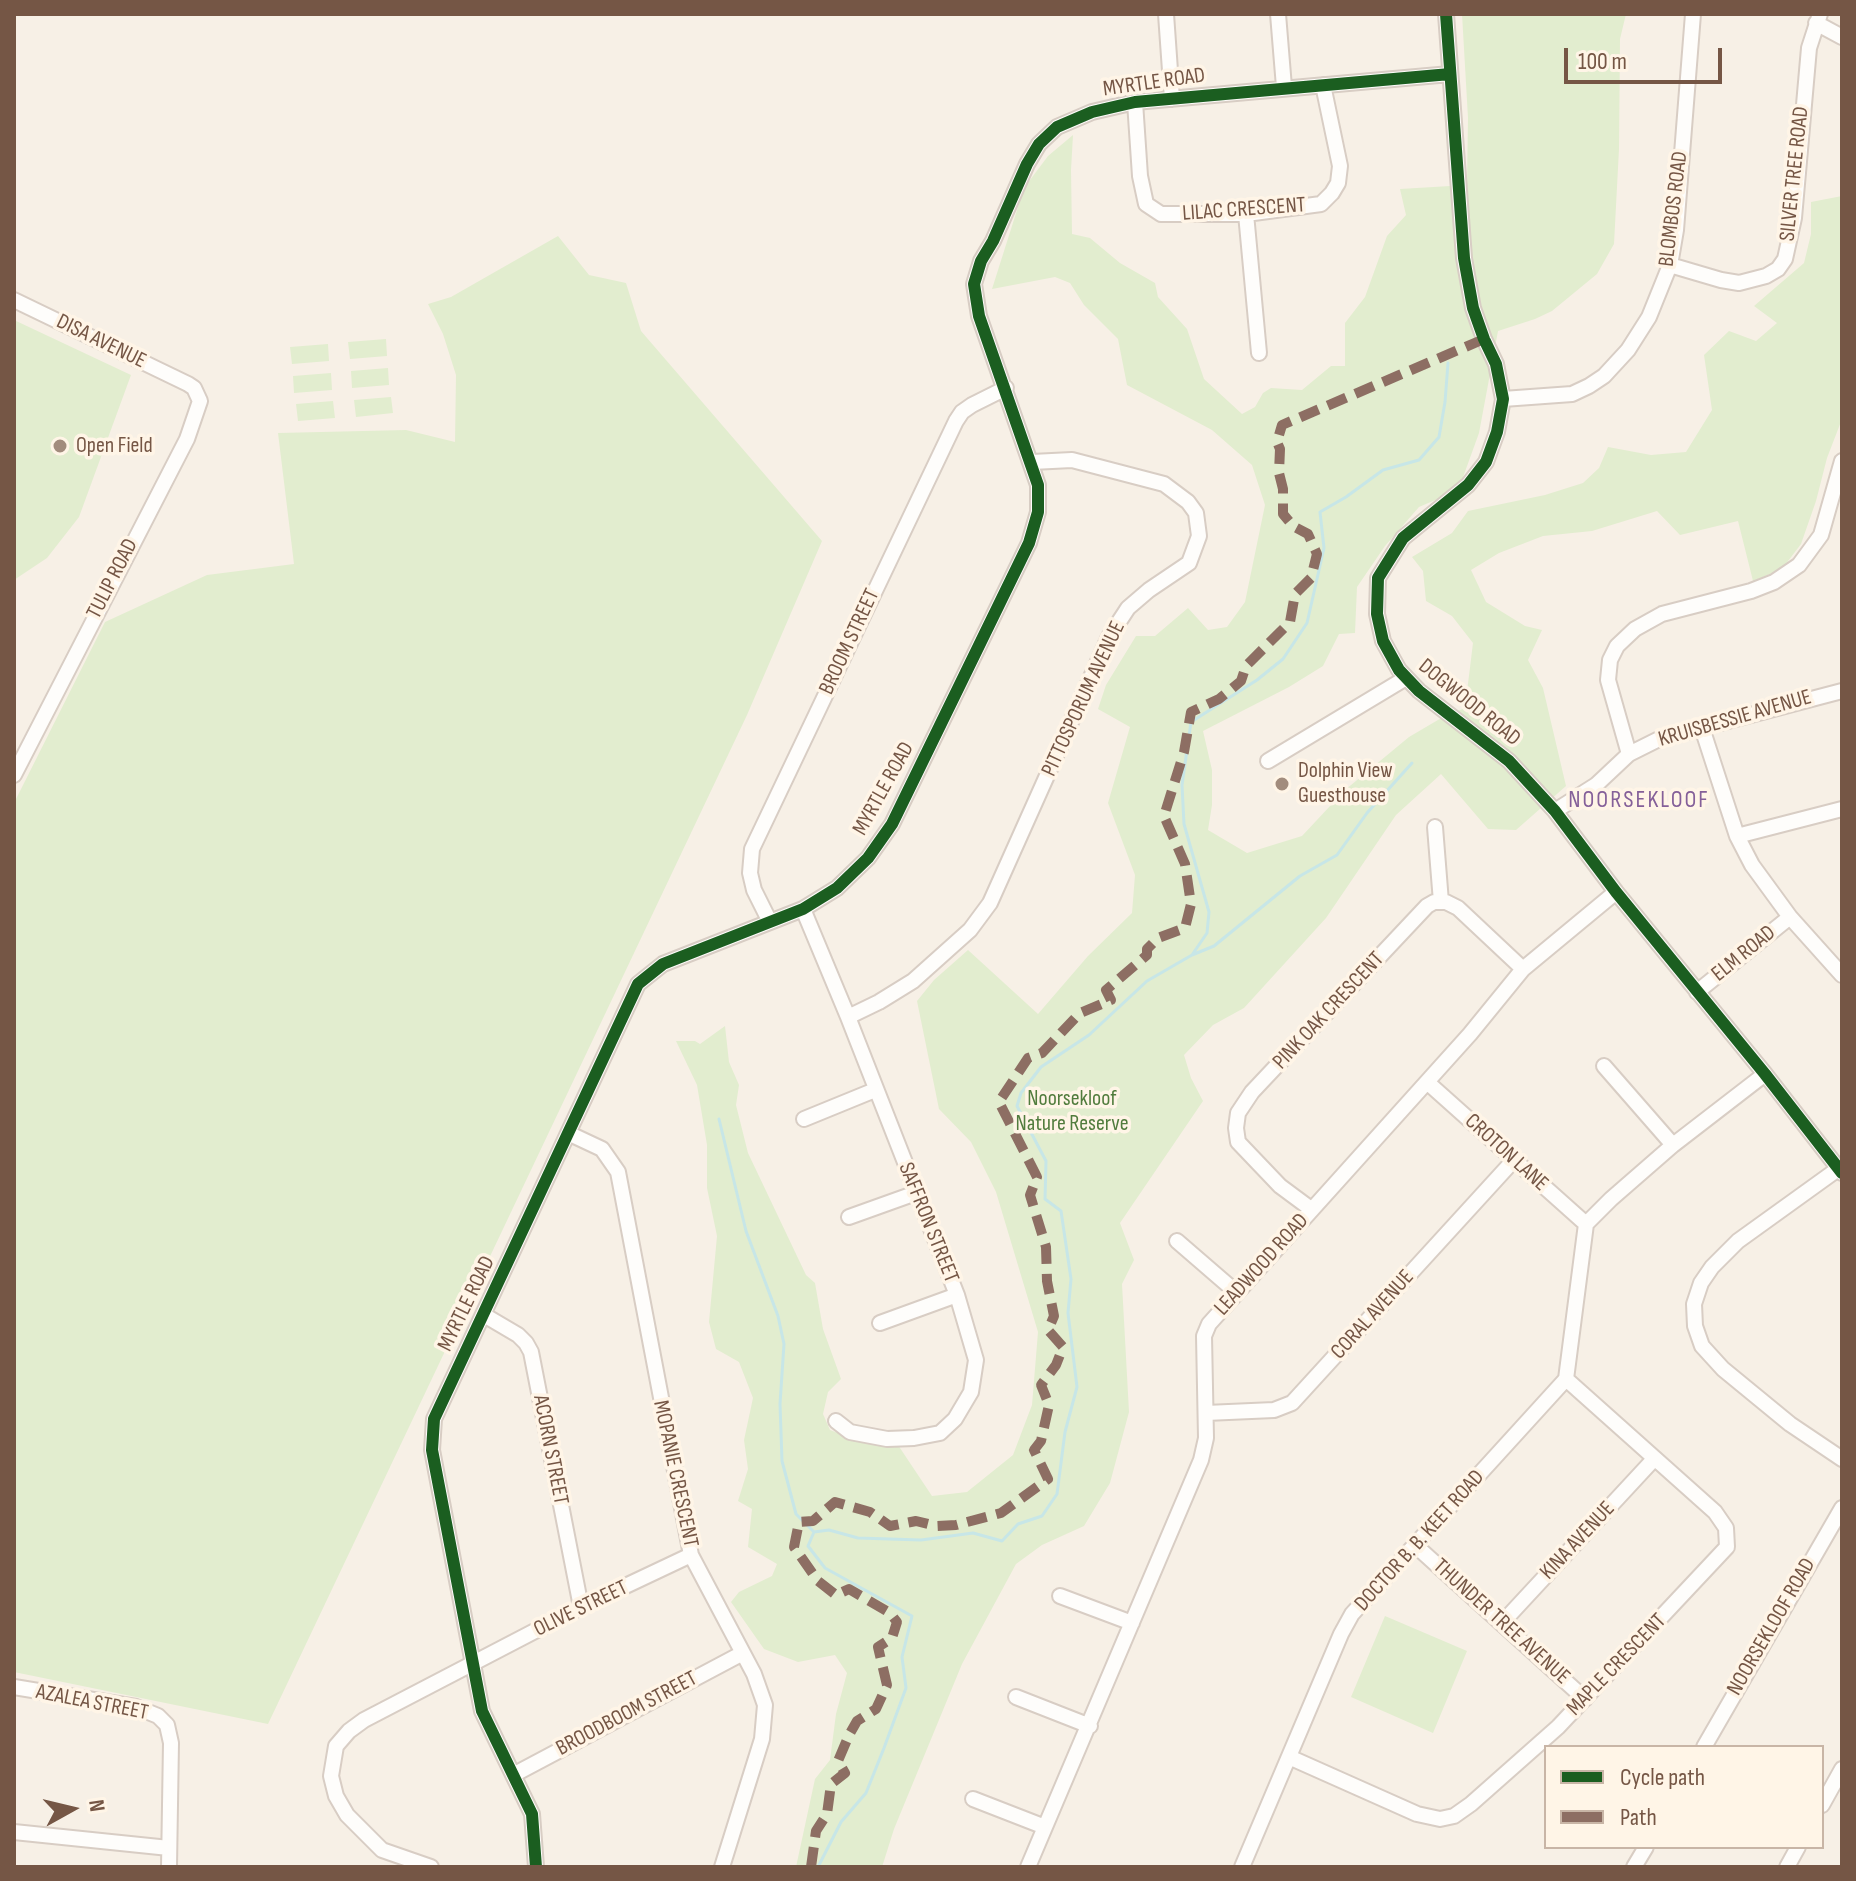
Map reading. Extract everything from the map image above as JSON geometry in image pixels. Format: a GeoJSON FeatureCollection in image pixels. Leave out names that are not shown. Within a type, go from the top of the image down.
{"type":"FeatureCollection","features":[{"type":"Feature","properties":{"kind":"street","name":"MYRTLE ROAD"},"geometry":{"type":"LineString","coordinates":[[1166,14],[1172,99]]}},
{"type":"Feature","properties":{"kind":"street"},"geometry":{"type":"LineString","coordinates":[[1278,14],[1284,87]]}},
{"type":"Feature","properties":{"kind":"street","name":"DOGWOOD ROAD"},"geometry":{"type":"LineString","coordinates":[[1446,14],[1464,258],[1473,308],[1496,364],[1503,399],[1497,432],[1486,462],[1468,485],[1403,538],[1378,578],[1377,614],[1383,641],[1399,670],[1419,691],[1509,761],[1555,811],[1616,892],[1840,1171]]}},
{"type":"Feature","properties":{"kind":"street","name":"BLOMBOS ROAD"},"geometry":{"type":"LineString","coordinates":[[1503,399],[1572,394],[1604,376],[1628,350],[1649,317],[1670,265],[1676,230],[1693,14]]}},
{"type":"Feature","properties":{"kind":"street"},"geometry":{"type":"LineString","coordinates":[[1818,19],[1842,37]]}},
{"type":"Feature","properties":{"kind":"street","name":"SILVER TREE ROAD"},"geometry":{"type":"LineString","coordinates":[[1670,265],[1739,283],[1766,276],[1778,269],[1785,259],[1794,218],[1809,48],[1818,19]]}},
{"type":"Feature","properties":{"kind":"street","name":"MYRTLE ROAD"},"geometry":{"type":"LineString","coordinates":[[536,1867],[532,1814],[482,1711],[431,1439],[434,1419],[638,984],[663,964],[803,909],[837,888],[868,858],[892,824],[1029,543],[1039,499],[1032,462],[979,316],[974,284],[981,261],[1022,174],[1039,144],[1057,127],[1092,112],[1135,102],[1450,74]]}},
{"type":"Feature","properties":{"kind":"street","name":"LILAC CRESCENT"},"geometry":{"type":"LineString","coordinates":[[1135,102],[1140,176],[1146,204],[1161,214],[1246,214],[1321,204],[1338,183],[1340,166],[1323,85]]}},
{"type":"Feature","properties":{"kind":"street"},"geometry":{"type":"LineString","coordinates":[[1246,214],[1259,353]]}},
{"type":"Feature","properties":{"kind":"street","name":"DISA AVENUE"},"geometry":{"type":"LineString","coordinates":[[14,300],[188,384]]}},
{"type":"Feature","properties":{"kind":"street","name":"TULIP ROAD"},"geometry":{"type":"LineString","coordinates":[[14,775],[187,439],[200,401],[194,388],[188,384]]}},
{"type":"Feature","properties":{"kind":"street","name":"BROOM STREET"},"geometry":{"type":"LineString","coordinates":[[770,922],[754,890],[750,873],[752,849],[956,421],[972,405],[1006,388]]}},
{"type":"Feature","properties":{"kind":"street","name":"PITTOSPORUM AVENUE"},"geometry":{"type":"LineString","coordinates":[[848,1017],[913,981],[970,930],[990,903],[1109,637],[1128,608],[1189,563],[1199,536],[1196,513],[1188,502],[1164,484],[1072,460],[1032,462]]}},
{"type":"Feature","properties":{"kind":"street"},"geometry":{"type":"LineString","coordinates":[[1629,754],[1608,680],[1610,660],[1617,646],[1635,629],[1662,614],[1751,591],[1774,582],[1799,565],[1821,535],[1842,461]]}},
{"type":"Feature","properties":{"kind":"street","name":"DOGWOOD ROAD"},"geometry":{"type":"LineString","coordinates":[[1268,761],[1406,678]]}},
{"type":"Feature","properties":{"kind":"street","name":"KRUISBESSIE AVENUE"},"geometry":{"type":"LineString","coordinates":[[1555,811],[1596,785],[1629,754],[1659,739],[1842,691]]}},
{"type":"Feature","properties":{"kind":"street"},"geometry":{"type":"LineString","coordinates":[[1702,728],[1737,836],[1752,865],[1790,917],[1842,975]]}},
{"type":"Feature","properties":{"kind":"street"},"geometry":{"type":"LineString","coordinates":[[1737,836],[1842,809]]}},
{"type":"Feature","properties":{"kind":"street"},"geometry":{"type":"LineString","coordinates":[[1435,827],[1441,902],[1458,908],[1523,969]]}},
{"type":"Feature","properties":{"kind":"street","name":"LEADWOOD ROAD"},"geometry":{"type":"LineString","coordinates":[[1028,1867],[1201,1460],[1206,1438],[1204,1336],[1209,1324],[1470,1034],[1523,969],[1616,892]]}},
{"type":"Feature","properties":{"kind":"street","name":"PINK OAK CRESCENT"},"geometry":{"type":"LineString","coordinates":[[1311,1209],[1280,1186],[1241,1147],[1236,1128],[1240,1107],[1427,906],[1441,902]]}},
{"type":"Feature","properties":{"kind":"street","name":"SAFFRON STREET"},"geometry":{"type":"LineString","coordinates":[[803,909],[957,1295],[976,1360],[971,1392],[955,1419],[940,1433],[887,1439],[850,1432],[836,1421]]}},
{"type":"Feature","properties":{"kind":"street","name":"ELM ROAD"},"geometry":{"type":"LineString","coordinates":[[1697,992],[1790,917]]}},
{"type":"Feature","properties":{"kind":"street"},"geometry":{"type":"LineString","coordinates":[[1604,1066],[1673,1145]]}},
{"type":"Feature","properties":{"kind":"street"},"geometry":{"type":"LineString","coordinates":[[1566,1379],[1586,1224],[1673,1145],[1765,1074]]}},
{"type":"Feature","properties":{"kind":"street","name":"CROTON LANE"},"geometry":{"type":"LineString","coordinates":[[1427,1082],[1586,1224]]}},
{"type":"Feature","properties":{"kind":"street"},"geometry":{"type":"LineString","coordinates":[[804,1119],[875,1090]]}},
{"type":"Feature","properties":{"kind":"street","name":"MOPANIE CRESCENT"},"geometry":{"type":"LineString","coordinates":[[570,1134],[602,1149],[620,1180],[653,1370],[691,1555],[761,1690],[765,1720],[762,1739],[722,1867]]}},
{"type":"Feature","properties":{"kind":"street","name":"CORAL AVENUE"},"geometry":{"type":"LineString","coordinates":[[1206,1413],[1274,1410],[1292,1403],[1513,1161]]}},
{"type":"Feature","properties":{"kind":"street"},"geometry":{"type":"LineString","coordinates":[[1840,1171],[1738,1241],[1712,1267],[1701,1283],[1694,1304],[1695,1326],[1702,1346],[1723,1369],[1790,1424],[1842,1459]]}},
{"type":"Feature","properties":{"kind":"street"},"geometry":{"type":"LineString","coordinates":[[849,1217],[916,1193]]}},
{"type":"Feature","properties":{"kind":"street"},"geometry":{"type":"LineString","coordinates":[[1177,1241],[1236,1292]]}},
{"type":"Feature","properties":{"kind":"street"},"geometry":{"type":"LineString","coordinates":[[880,1323],[957,1295]]}},
{"type":"Feature","properties":{"kind":"street","name":"ACORN STREET"},"geometry":{"type":"LineString","coordinates":[[484,1315],[518,1335],[531,1352],[581,1607]]}},
{"type":"Feature","properties":{"kind":"street","name":"MAPLE CRESCENT"},"geometry":{"type":"LineString","coordinates":[[1289,1757],[1417,1814],[1434,1819],[1448,1818],[1471,1804],[1585,1699],[1727,1547],[1729,1538],[1721,1519],[1566,1379]]}},
{"type":"Feature","properties":{"kind":"street","name":"DOCTOR B. B. KEET ROAD"},"geometry":{"type":"LineString","coordinates":[[1244,1866],[1352,1614],[1566,1379]]}},
{"type":"Feature","properties":{"kind":"street","name":"KINA AVENUE"},"geometry":{"type":"LineString","coordinates":[[1502,1623],[1654,1459]]}},
{"type":"Feature","properties":{"kind":"street","name":"NOORSEKLOOF ROAD"},"geometry":{"type":"LineString","coordinates":[[1705,1745],[1842,1508]]}},
{"type":"Feature","properties":{"kind":"street","name":"THUNDER TREE AVENUE"},"geometry":{"type":"LineString","coordinates":[[1416,1546],[1585,1699]]}},
{"type":"Feature","properties":{"kind":"street","name":"OLIVE STREET"},"geometry":{"type":"LineString","coordinates":[[431,1867],[382,1850],[347,1815],[336,1796],[331,1776],[331,1760],[336,1746],[364,1720],[581,1607],[691,1555]]}},
{"type":"Feature","properties":{"kind":"street"},"geometry":{"type":"LineString","coordinates":[[1060,1596],[1132,1623]]}},
{"type":"Feature","properties":{"kind":"street","name":"BROODBOOM STREET"},"geometry":{"type":"LineString","coordinates":[[513,1775],[741,1654]]}},
{"type":"Feature","properties":{"kind":"street","name":"AZALEA STREET"},"geometry":{"type":"LineString","coordinates":[[14,1687],[136,1707],[158,1716],[167,1725],[171,1743],[169,1848]]}},
{"type":"Feature","properties":{"kind":"street"},"geometry":{"type":"LineString","coordinates":[[1016,1697],[1090,1726]]}},
{"type":"Feature","properties":{"kind":"street"},"geometry":{"type":"LineString","coordinates":[[1824,1801],[1842,1769]]}},
{"type":"Feature","properties":{"kind":"street"},"geometry":{"type":"LineString","coordinates":[[973,1799],[1045,1827]]}},
{"type":"Feature","properties":{"kind":"street"},"geometry":{"type":"LineString","coordinates":[[14,1832],[169,1848],[169,1867]]}},
{"type":"Feature","properties":{"kind":"street"},"geometry":{"type":"LineString","coordinates":[[1634,1867],[1645,1849]]}},
{"type":"Feature","properties":{"kind":"street"},"geometry":{"type":"LineString","coordinates":[[1787,1867],[1797,1849]]}},
{"type":"Feature","properties":{"kind":"green space","name":"Noorsekloof Nature Reserve"},"geometry":{"type":"Polygon","coordinates":[[[1462,14],[1626,14],[1620,39],[1614,244],[1597,274],[1552,311],[1498,331],[1479,433],[1462,480],[1440,498],[1419,507],[1385,546],[1357,587],[1355,633],[1339,634],[1323,666],[1203,731],[1212,770],[1208,830],[1247,853],[1302,836],[1345,790],[1409,737],[1465,708],[1473,643],[1452,616],[1426,601],[1423,571],[1412,557],[1452,533],[1468,511],[1545,495],[1583,483],[1599,468],[1608,447],[1651,455],[1686,452],[1712,410],[1704,355],[1729,331],[1756,341],[1777,323],[1754,306],[1804,263],[1811,234],[1811,202],[1842,196],[1842,419],[1801,544],[1782,569],[1753,581],[1738,521],[1680,535],[1657,511],[1592,531],[1543,536],[1499,553],[1471,570],[1486,602],[1525,626],[1542,630],[1528,660],[1543,688],[1566,786],[1516,830],[1488,829],[1441,774],[1396,815],[1326,918],[1244,1008],[1213,1025],[1184,1055],[1203,1101],[1120,1223],[1134,1260],[1122,1284],[1129,1412],[1110,1483],[1084,1526],[1042,1545],[1016,1564],[962,1664],[894,1829],[882,1867],[796,1867],[815,1779],[830,1760],[836,1714],[847,1673],[835,1655],[798,1662],[764,1649],[731,1602],[739,1592],[772,1576],[777,1564],[748,1547],[752,1509],[738,1501],[748,1469],[744,1440],[753,1398],[739,1362],[716,1349],[709,1322],[717,1236],[707,1188],[707,1145],[697,1085],[676,1041],[700,1044],[725,1026],[729,1062],[739,1085],[736,1105],[748,1153],[806,1275],[815,1283],[823,1329],[841,1379],[828,1392],[823,1414],[830,1430],[851,1438],[896,1442],[932,1496],[967,1492],[1013,1455],[1032,1405],[1038,1332],[996,1192],[971,1142],[939,1109],[917,1001],[934,980],[968,950],[1038,1014],[1088,956],[1132,913],[1135,875],[1108,803],[1130,727],[1098,709],[1106,685],[1136,636],[1155,636],[1188,608],[1208,630],[1227,627],[1245,602],[1265,505],[1252,465],[1212,430],[1127,385],[1118,339],[1084,305],[1070,283],[1055,277],[992,289],[1024,188],[1048,156],[1073,135],[1072,234],[1090,238],[1120,263],[1155,283],[1158,297],[1187,329],[1204,379],[1242,414],[1255,407],[1263,393],[1271,388],[1302,390],[1331,366],[1345,366],[1345,323],[1365,297],[1387,236],[1406,215],[1400,189],[1467,185],[1468,118],[1462,14]]]}},
{"type":"Feature","properties":{"kind":"green space"},"geometry":{"type":"Polygon","coordinates":[[[558,236],[589,275],[626,283],[641,331],[822,541],[747,715],[268,1724],[14,1672],[14,803],[105,622],[207,575],[294,564],[278,433],[406,430],[455,442],[456,375],[443,334],[428,304],[451,297],[558,236]]]}},
{"type":"Feature","properties":{"kind":"green space","name":"Open Field"},"geometry":{"type":"Polygon","coordinates":[[[14,320],[131,375],[79,517],[47,558],[14,580],[14,320]]]}},
{"type":"Feature","properties":{"kind":"green space"},"geometry":{"type":"Polygon","coordinates":[[[386,339],[387,356],[350,359],[348,342],[386,339]]]}},
{"type":"Feature","properties":{"kind":"green space"},"geometry":{"type":"Polygon","coordinates":[[[328,344],[329,361],[292,364],[290,347],[328,344]]]}},
{"type":"Feature","properties":{"kind":"green space"},"geometry":{"type":"Polygon","coordinates":[[[388,368],[389,385],[352,388],[351,371],[388,368]]]}},
{"type":"Feature","properties":{"kind":"green space"},"geometry":{"type":"Polygon","coordinates":[[[331,373],[332,390],[294,393],[293,376],[331,373]]]}},
{"type":"Feature","properties":{"kind":"green space"},"geometry":{"type":"Polygon","coordinates":[[[391,397],[393,413],[356,417],[354,400],[391,397]]]}},
{"type":"Feature","properties":{"kind":"green space"},"geometry":{"type":"Polygon","coordinates":[[[333,401],[335,418],[298,421],[296,404],[333,401]]]}},
{"type":"Feature","properties":{"kind":"green space"},"geometry":{"type":"Polygon","coordinates":[[[1385,1616],[1467,1651],[1433,1733],[1351,1697],[1385,1616]]]}},
{"type":"Feature","properties":{"kind":"waterway"},"geometry":{"type":"LineString","coordinates":[[818,1867],[841,1822],[866,1793],[884,1748],[906,1688],[902,1657],[912,1616],[825,1568],[808,1546],[814,1532],[829,1530],[858,1538],[921,1540],[973,1533],[1002,1541],[1018,1524],[1042,1516],[1057,1494],[1065,1432],[1077,1387],[1068,1313],[1071,1279],[1061,1211],[1045,1199],[1046,1161],[1017,1106],[1021,1093],[1041,1067],[1089,1035],[1147,981],[1192,955],[1207,933],[1209,912],[1184,824],[1182,785],[1191,722],[1257,680],[1283,659],[1307,623],[1324,548],[1320,512],[1383,470],[1419,460],[1439,437],[1448,363]]}},
{"type":"Feature","properties":{"kind":"waterway"},"geometry":{"type":"LineString","coordinates":[[1192,955],[1214,946],[1300,876],[1337,855],[1367,813],[1412,763]]}},
{"type":"Feature","properties":{"kind":"waterway"},"geometry":{"type":"LineString","coordinates":[[719,1119],[746,1231],[778,1316],[784,1344],[780,1404],[782,1461],[796,1514],[814,1532]]}},
{"type":"Feature","properties":{"kind":"marked path"},"geometry":{"type":"LineString","coordinates":[[811,1867],[816,1831],[827,1814],[831,1784],[845,1773],[838,1761],[857,1721],[876,1709],[887,1685],[878,1647],[892,1638],[897,1622],[890,1613],[849,1589],[836,1595],[818,1581],[794,1547],[799,1522],[813,1521],[835,1502],[870,1512],[890,1526],[916,1521],[936,1526],[956,1525],[1001,1513],[1048,1479],[1034,1450],[1041,1441],[1049,1405],[1041,1385],[1056,1365],[1063,1347],[1048,1330],[1054,1316],[1047,1281],[1046,1247],[1030,1195],[1037,1177],[999,1102],[1028,1058],[1042,1053],[1080,1013],[1111,1000],[1106,990],[1147,955],[1147,949],[1158,938],[1185,928],[1191,904],[1185,864],[1164,816],[1184,752],[1191,712],[1219,699],[1241,681],[1246,666],[1290,622],[1295,594],[1311,578],[1317,554],[1308,534],[1293,526],[1283,514],[1280,449],[1277,442],[1282,425],[1484,339]]}},
{"type":"Feature","properties":{"kind":"cycle path"},"geometry":{"type":"LineString","coordinates":[[1446,14],[1464,258],[1473,308],[1496,364],[1503,399],[1497,432],[1486,462],[1468,485],[1403,538],[1378,578],[1377,614],[1383,641],[1399,670],[1419,691],[1509,761],[1555,811],[1616,892],[1842,1173]]}},
{"type":"Feature","properties":{"kind":"cycle path"},"geometry":{"type":"LineString","coordinates":[[536,1867],[532,1814],[482,1711],[432,1450],[434,1419],[638,984],[663,964],[803,909],[837,888],[868,858],[892,824],[1029,543],[1038,512],[1038,485],[979,316],[974,284],[981,261],[1027,164],[1039,144],[1057,127],[1092,112],[1135,102],[1450,74]]}},
{"type":"Feature","properties":{"kind":"place","name":"Open Field"},"geometry":{"type":"Point","coordinates":[60,446]}},
{"type":"Feature","properties":{"kind":"place","name":"Dolphin View Guesthouse"},"geometry":{"type":"Point","coordinates":[1282,784]}},
{"type":"Feature","properties":{"kind":"district","name":"NOORSEKLOOF"},"geometry":{"type":"Point","coordinates":[1639,801]}}]}
